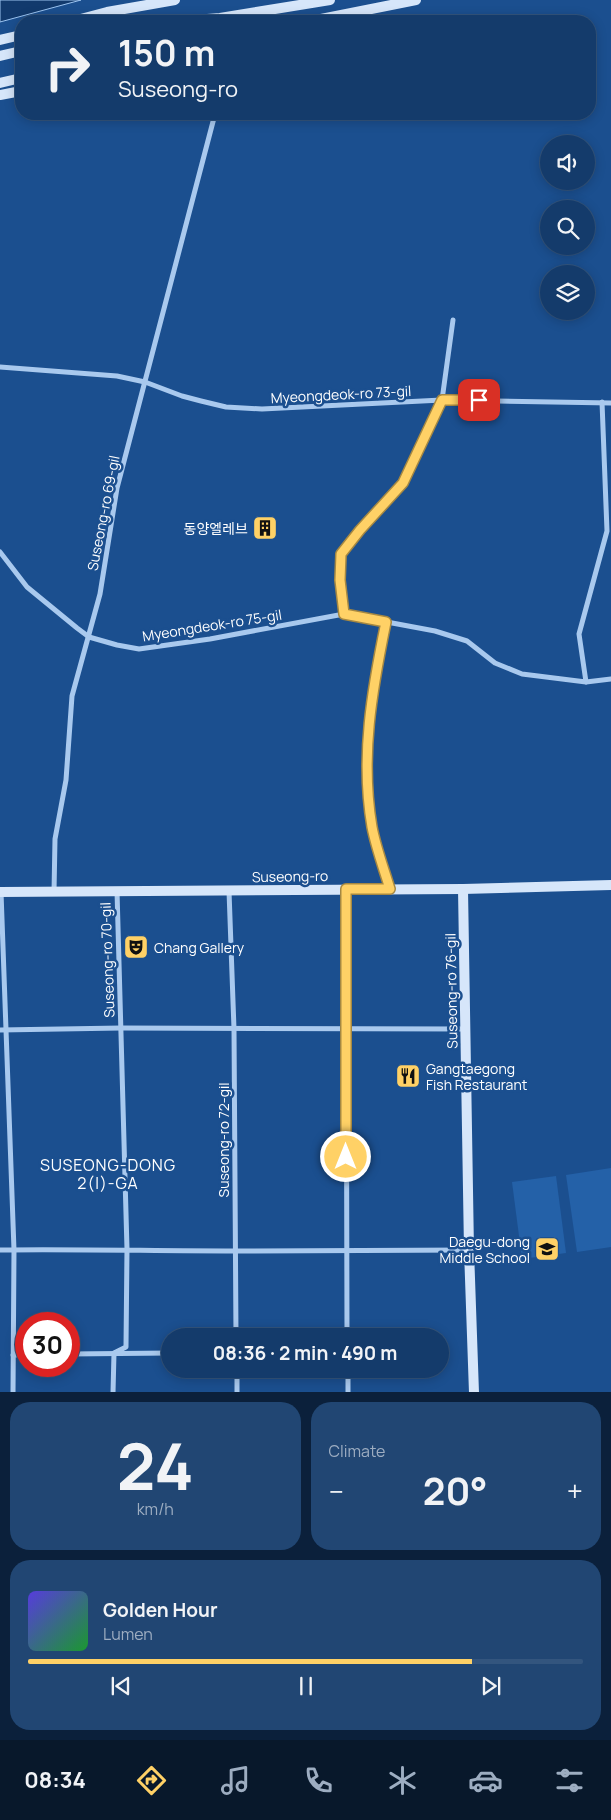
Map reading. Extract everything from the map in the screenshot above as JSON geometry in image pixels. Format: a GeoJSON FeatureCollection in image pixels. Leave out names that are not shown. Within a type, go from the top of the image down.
{"type":"FeatureCollection","features":[{"type":"Feature","properties":{"kind":"main road"},"geometry":{"type":"LineString","coordinates":[[96,15],[174,0]]}},
{"type":"Feature","properties":{"kind":"main road"},"geometry":{"type":"LineString","coordinates":[[238,15],[330,0]]}},
{"type":"Feature","properties":{"kind":"main road"},"geometry":{"type":"LineString","coordinates":[[340,15],[416,0]]}},
{"type":"Feature","properties":{"kind":"main road"},"geometry":{"type":"LineString","coordinates":[[0,40],[15,36]]}},
{"type":"Feature","properties":{"kind":"main road"},"geometry":{"type":"LineString","coordinates":[[0,56],[15,52]]}},
{"type":"Feature","properties":{"kind":"main road"},"geometry":{"type":"LineString","coordinates":[[0,83],[15,79]]}},
{"type":"Feature","properties":{"kind":"main road"},"geometry":{"type":"LineString","coordinates":[[0,95],[15,91]]}},
{"type":"Feature","properties":{"kind":"main road","name":"Suseong-ro"},"geometry":{"type":"LineString","coordinates":[[1,892],[463,889],[611,885]]}},
{"type":"Feature","properties":{"kind":"main road","name":"Suseong-ro 76-gil"},"geometry":{"type":"LineString","coordinates":[[463,889],[474,1392]]}},
{"type":"Feature","properties":{"kind":"street","name":"Suseong-ro 69-gil"},"geometry":{"type":"LineString","coordinates":[[54,892],[55,840],[66,780],[72,696],[100,594],[116,488],[213,120]]}},
{"type":"Feature","properties":{"kind":"street"},"geometry":{"type":"LineString","coordinates":[[453,320],[442,400],[403,483],[341,554],[340,580],[344,614],[435,631],[467,641],[495,663],[522,674],[586,682],[611,679]]}},
{"type":"Feature","properties":{"kind":"street","name":"Myeongdeok-ro 73-gil"},"geometry":{"type":"LineString","coordinates":[[0,367],[117,376],[145,382],[182,396],[226,407],[262,410],[442,400],[611,403]]}},
{"type":"Feature","properties":{"kind":"street"},"geometry":{"type":"LineString","coordinates":[[586,682],[579,634],[607,531],[602,402]]}},
{"type":"Feature","properties":{"kind":"street","name":"Myeongdeok-ro 75-gil"},"geometry":{"type":"LineString","coordinates":[[0,552],[27,587],[89,637],[139,649],[210,639],[344,614]]}},
{"type":"Feature","properties":{"kind":"street"},"geometry":{"type":"LineString","coordinates":[[386,622],[373,685],[366,755],[372,827],[390,889]]}},
{"type":"Feature","properties":{"kind":"street"},"geometry":{"type":"LineString","coordinates":[[346,889],[347,1328]]}},
{"type":"Feature","properties":{"kind":"street","name":"Suseong-ro 70-gil"},"geometry":{"type":"LineString","coordinates":[[114,1353],[126,1347],[127,1249],[117,891]]}},
{"type":"Feature","properties":{"kind":"street","name":"Suseong-ro 72-gil"},"geometry":{"type":"LineString","coordinates":[[228,891],[234,1029],[236,1328]]}},
{"type":"Feature","properties":{"kind":"street"},"geometry":{"type":"LineString","coordinates":[[1,892],[3,1030],[14,1250],[13,1392]]}},
{"type":"Feature","properties":{"kind":"street"},"geometry":{"type":"LineString","coordinates":[[3,1030],[121,1028]]}},
{"type":"Feature","properties":{"kind":"street","name":"Suseong-ro 70-gil"},"geometry":{"type":"LineString","coordinates":[[121,1028],[234,1029]]}},
{"type":"Feature","properties":{"kind":"street"},"geometry":{"type":"LineString","coordinates":[[234,1029],[465,1030]]}},
{"type":"Feature","properties":{"kind":"street"},"geometry":{"type":"LineString","coordinates":[[0,1250],[470,1250]]}},
{"type":"Feature","properties":{"kind":"street"},"geometry":{"type":"LineString","coordinates":[[113,1392],[114,1353]]}},
{"type":"Feature","properties":{"kind":"street"},"geometry":{"type":"LineString","coordinates":[[80,1354],[161,1353]]}},
{"type":"Feature","properties":{"kind":"street"},"geometry":{"type":"LineString","coordinates":[[237,1378],[237,1392]]}},
{"type":"Feature","properties":{"kind":"street"},"geometry":{"type":"LineString","coordinates":[[348,1378],[348,1392]]}},
{"type":"Feature","properties":{"kind":"shaded area"},"geometry":{"type":"Polygon","coordinates":[[[0,0],[81,0],[26,15],[15,15],[15,18],[0,22],[0,0]]]}},
{"type":"Feature","properties":{"kind":"shaded area"},"geometry":{"type":"Polygon","coordinates":[[[611,1168],[611,1247],[577,1252],[566,1175],[611,1168]]]}},
{"type":"Feature","properties":{"kind":"shaded area"},"geometry":{"type":"Polygon","coordinates":[[[556,1176],[566,1253],[522,1259],[512,1182],[556,1176]]]}},
{"type":"Feature","properties":{"kind":"place","name":"동양엘레브"},"geometry":{"type":"Point","coordinates":[265,528]}},
{"type":"Feature","properties":{"kind":"place","name":"Chang Gallery"},"geometry":{"type":"Point","coordinates":[136,947]}},
{"type":"Feature","properties":{"kind":"place","name":"Gangtaegong Fish Restaurant"},"geometry":{"type":"Point","coordinates":[408,1076]}},
{"type":"Feature","properties":{"kind":"place","name":"Daegu-dong Middle School"},"geometry":{"type":"Point","coordinates":[547,1249]}},
{"type":"Feature","properties":{"kind":"district","name":"SUSEONG-DONG 2(I)-GA"},"geometry":{"type":"Point","coordinates":[108,1174]}},
{"type":"Feature","properties":{"kind":"route"},"geometry":{"type":"LineString","coordinates":[[346,1157],[346,889],[390,889],[372,827],[366,755],[373,685],[386,622],[344,614],[340,580],[341,554],[403,483],[442,400],[479,400]]}}]}
